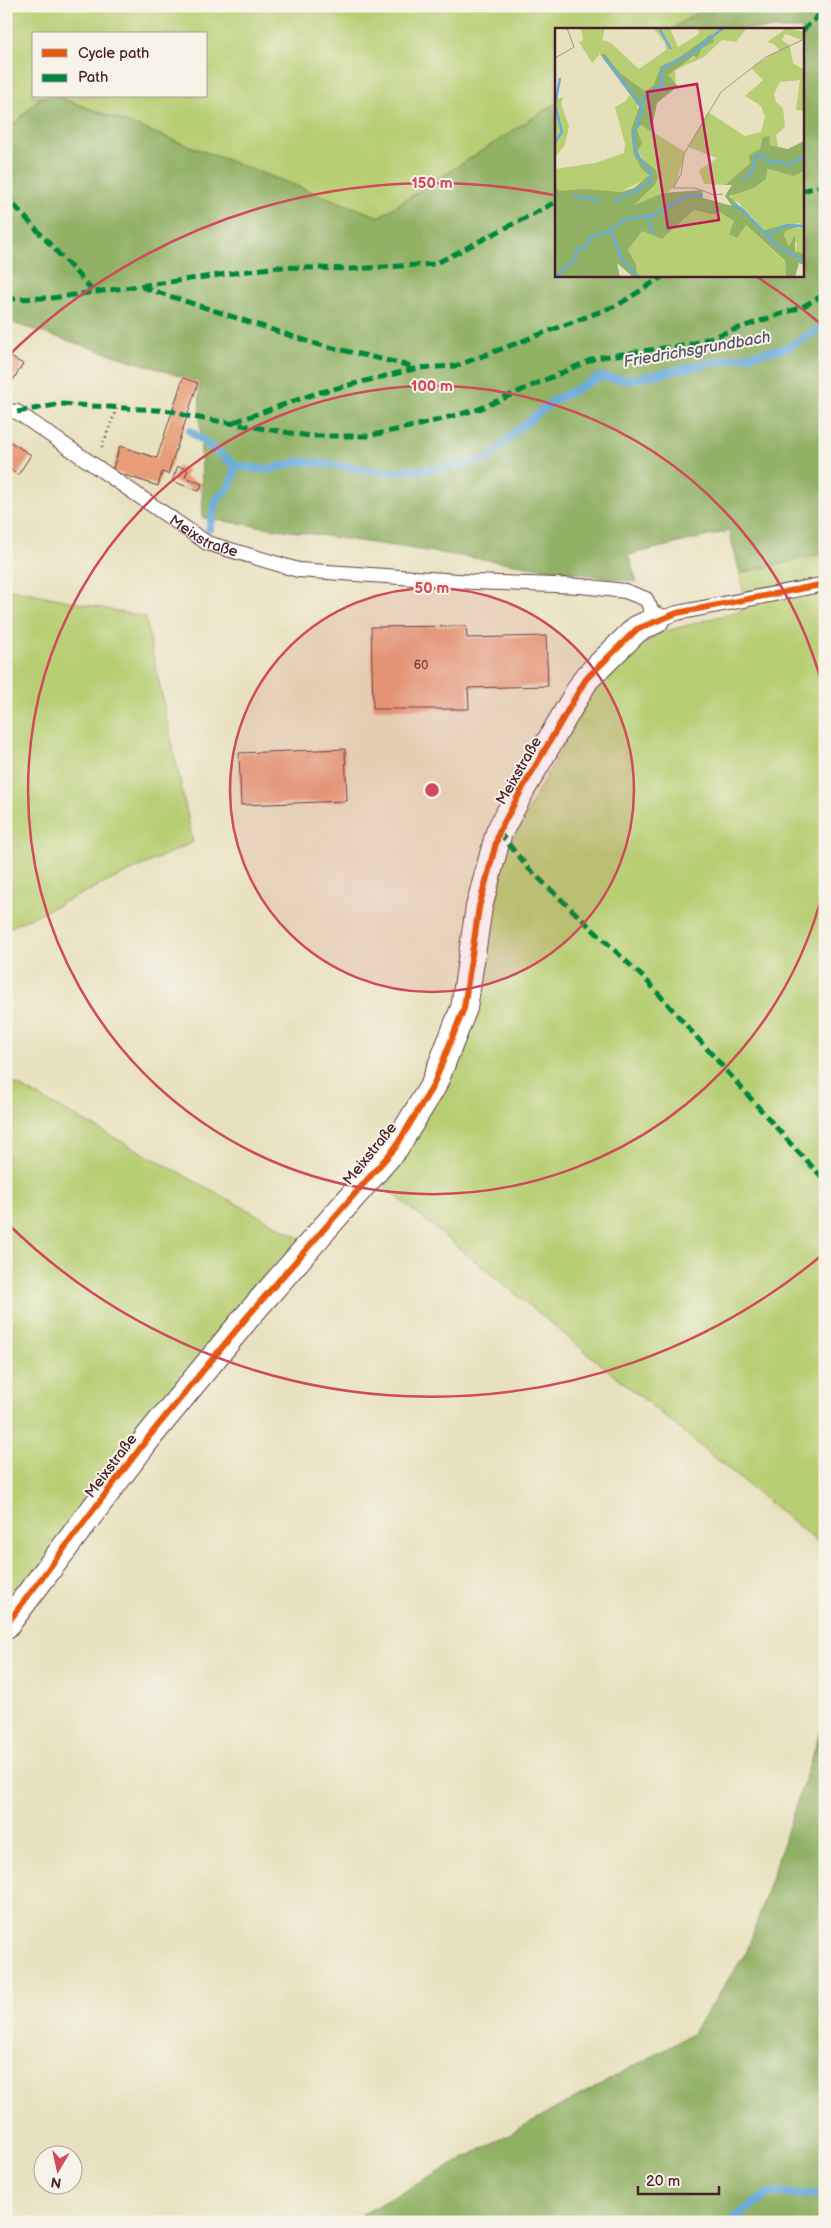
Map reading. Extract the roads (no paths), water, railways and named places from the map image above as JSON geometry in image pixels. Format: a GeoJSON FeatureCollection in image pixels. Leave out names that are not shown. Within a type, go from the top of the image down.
{"type":"FeatureCollection","features":[{"type":"Feature","properties":{"kind":"street","name":"Meixstraße"},"geometry":{"type":"LineString","coordinates":[[6,1626],[151,1434],[247,1317],[395,1148],[433,1086],[464,1008],[479,907],[499,832],[522,788],[586,679],[636,629],[656,620]]}},
{"type":"Feature","properties":{"kind":"lane","name":"Meixstraße"},"geometry":{"type":"LineString","coordinates":[[11,412],[96,465],[206,543],[298,570],[464,581],[581,586],[625,591],[646,599],[656,620]]}},
{"type":"Feature","properties":{"kind":"lane"},"geometry":{"type":"LineString","coordinates":[[656,620],[677,613],[825,584]]}},
{"type":"Feature","properties":{"kind":"waterway","name":"Friedrichsgrundbach"},"geometry":{"type":"LineString","coordinates":[[190,431],[236,466],[268,470],[301,461],[386,472],[444,468],[490,458],[515,432],[553,401],[600,377],[629,380],[786,348],[823,327],[825,324]]}},
{"type":"Feature","properties":{"kind":"waterway"},"geometry":{"type":"LineString","coordinates":[[209,529],[217,499],[230,486],[236,466]]}},
{"type":"Feature","properties":{"kind":"waterway"},"geometry":{"type":"LineString","coordinates":[[729,2222],[769,2193],[825,2195]]}}]}
